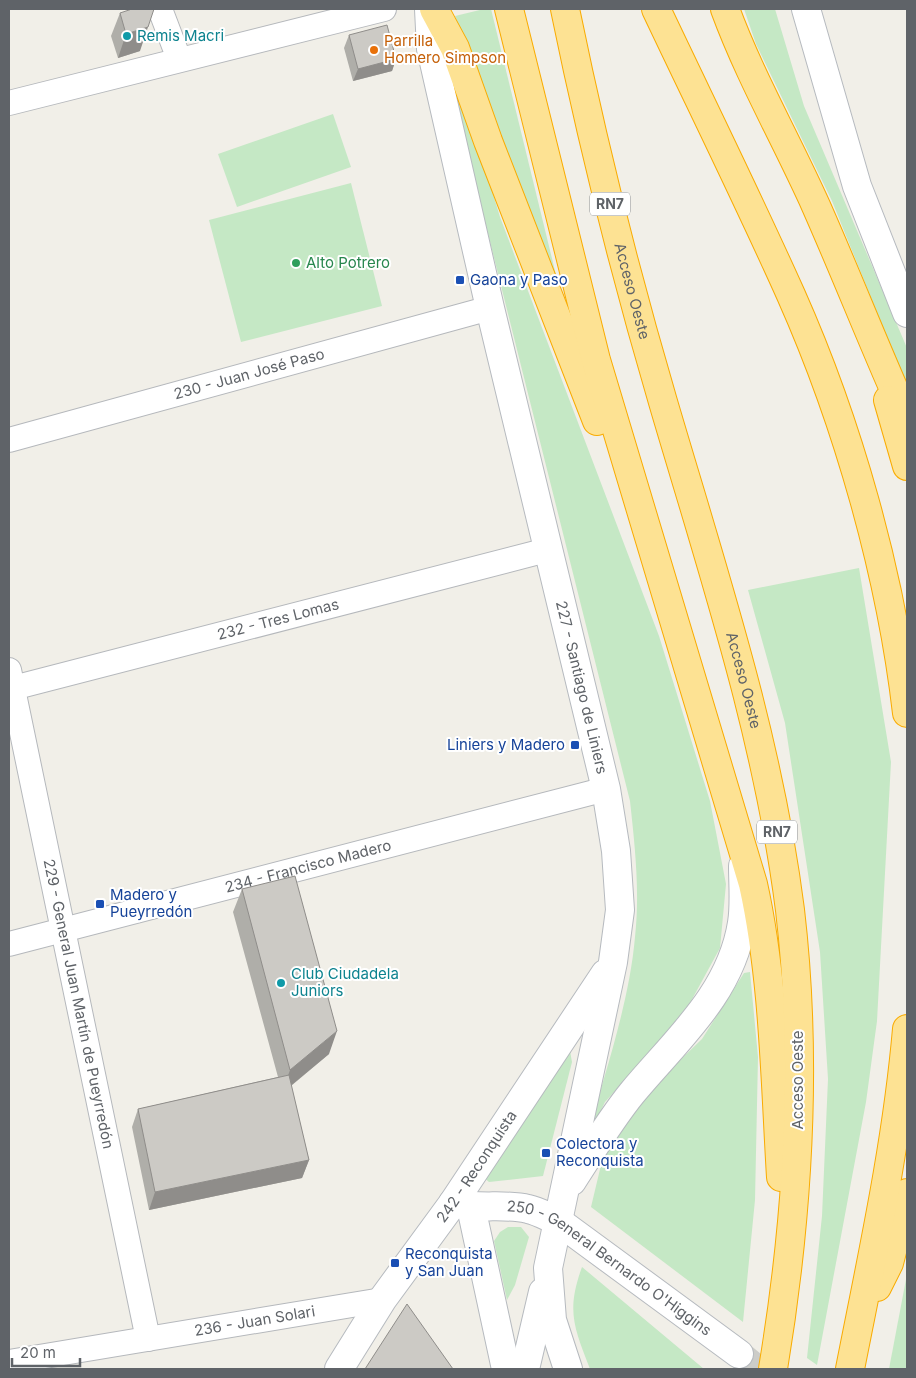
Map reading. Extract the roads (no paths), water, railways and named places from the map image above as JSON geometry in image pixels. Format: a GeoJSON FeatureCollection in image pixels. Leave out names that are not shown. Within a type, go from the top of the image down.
{"type":"FeatureCollection","features":[{"type":"Feature","properties":{"kind":"highway"},"geometry":{"type":"LineString","coordinates":[[434,9],[455,48],[488,141],[679,637]]}},
{"type":"Feature","properties":{"kind":"highway"},"geometry":{"type":"LineString","coordinates":[[509,9],[596,360],[742,844],[761,922],[771,1008],[786,1278]]}},
{"type":"Feature","properties":{"kind":"highway","name":"Acceso Oeste"},"geometry":{"type":"LineString","coordinates":[[565,9],[606,189],[662,399],[734,636],[770,791],[790,910],[798,1017],[800,1099],[795,1209],[775,1358]]}},
{"type":"Feature","properties":{"kind":"highway"},"geometry":{"type":"LineString","coordinates":[[656,9],[792,297],[838,417],[863,497],[884,577],[902,667],[907,713]]}},
{"type":"Feature","properties":{"kind":"highway"},"geometry":{"type":"LineString","coordinates":[[725,9],[764,100],[816,205],[907,419]]}},
{"type":"Feature","properties":{"kind":"highway"},"geometry":{"type":"LineString","coordinates":[[871,338],[907,466]]}},
{"type":"Feature","properties":{"kind":"highway"},"geometry":{"type":"LineString","coordinates":[[850,1369],[904,1070],[907,1029]]}},
{"type":"Feature","properties":{"kind":"highway"},"geometry":{"type":"LineString","coordinates":[[858,1324],[889,1263],[907,1193]]}},
{"type":"Feature","properties":{"kind":"main road","name":"227 - Santiago de Liniers"},"geometry":{"type":"LineString","coordinates":[[429,9],[432,49],[490,308],[606,788],[616,851],[620,910],[613,962],[548,1268],[552,1320],[568,1369]]}},
{"type":"Feature","properties":{"kind":"main road"},"geometry":{"type":"LineString","coordinates":[[806,9],[857,186],[907,313]]}},
{"type":"Feature","properties":{"kind":"main road"},"geometry":{"type":"LineString","coordinates":[[564,1194],[631,1094],[694,1022],[736,952],[742,922],[742,844]]}},
{"type":"Feature","properties":{"kind":"main road","name":"242 - Reconquista"},"geometry":{"type":"LineString","coordinates":[[339,1369],[382,1300],[462,1205],[613,962]]}},
{"type":"Feature","properties":{"kind":"main road"},"geometry":{"type":"LineString","coordinates":[[462,1205],[506,1369]]}},
{"type":"Feature","properties":{"kind":"main road","name":"250 - General Bernardo O'Higgins"},"geometry":{"type":"LineString","coordinates":[[462,1205],[530,1209],[558,1221],[738,1354]]}},
{"type":"Feature","properties":{"kind":"main road"},"geometry":{"type":"LineString","coordinates":[[525,1369],[548,1268]]}},
{"type":"Feature","properties":{"kind":"street"},"geometry":{"type":"LineString","coordinates":[[160,9],[179,59]]}},
{"type":"Feature","properties":{"kind":"street"},"geometry":{"type":"LineString","coordinates":[[9,103],[384,9]]}},
{"type":"Feature","properties":{"kind":"street","name":"230 - Juan José Paso"},"geometry":{"type":"LineString","coordinates":[[9,440],[490,308]]}},
{"type":"Feature","properties":{"kind":"street","name":"232 - Tres Lomas"},"geometry":{"type":"LineString","coordinates":[[10,682],[547,550]]}},
{"type":"Feature","properties":{"kind":"street","name":"229 - General Juan Martín de Pueyrredón"},"geometry":{"type":"LineString","coordinates":[[10,682],[64,929],[148,1339]]}},
{"type":"Feature","properties":{"kind":"street","name":"234 - Francisco Madero"},"geometry":{"type":"LineString","coordinates":[[9,944],[606,788]]}},
{"type":"Feature","properties":{"kind":"street","name":"236 - Juan Solari"},"geometry":{"type":"LineString","coordinates":[[9,1362],[382,1300]]}},
{"type":"Feature","properties":{"kind":"tunnel"},"geometry":{"type":"LineString","coordinates":[[739,1354],[757,1369]]}},
{"type":"Feature","properties":{"kind":"place","name":"Remis Macri"},"geometry":{"type":"Point","coordinates":[127,36]}},
{"type":"Feature","properties":{"kind":"place","name":"Parrilla Homero Simpson"},"geometry":{"type":"Point","coordinates":[374,50]}},
{"type":"Feature","properties":{"kind":"place","name":"Alto Potrero"},"geometry":{"type":"Point","coordinates":[296,263]}},
{"type":"Feature","properties":{"kind":"place","name":"Gaona y Paso"},"geometry":{"type":"Point","coordinates":[460,280]}},
{"type":"Feature","properties":{"kind":"place","name":"Liniers y Madero"},"geometry":{"type":"Point","coordinates":[575,745]}},
{"type":"Feature","properties":{"kind":"place","name":"Madero y Pueyrredón"},"geometry":{"type":"Point","coordinates":[100,904]}},
{"type":"Feature","properties":{"kind":"place","name":"Club Ciudadela Juniors"},"geometry":{"type":"Point","coordinates":[281,983]}},
{"type":"Feature","properties":{"kind":"place","name":"Colectora y Reconquista"},"geometry":{"type":"Point","coordinates":[546,1153]}},
{"type":"Feature","properties":{"kind":"place","name":"Reconquista y San Juan"},"geometry":{"type":"Point","coordinates":[395,1263]}}]}
